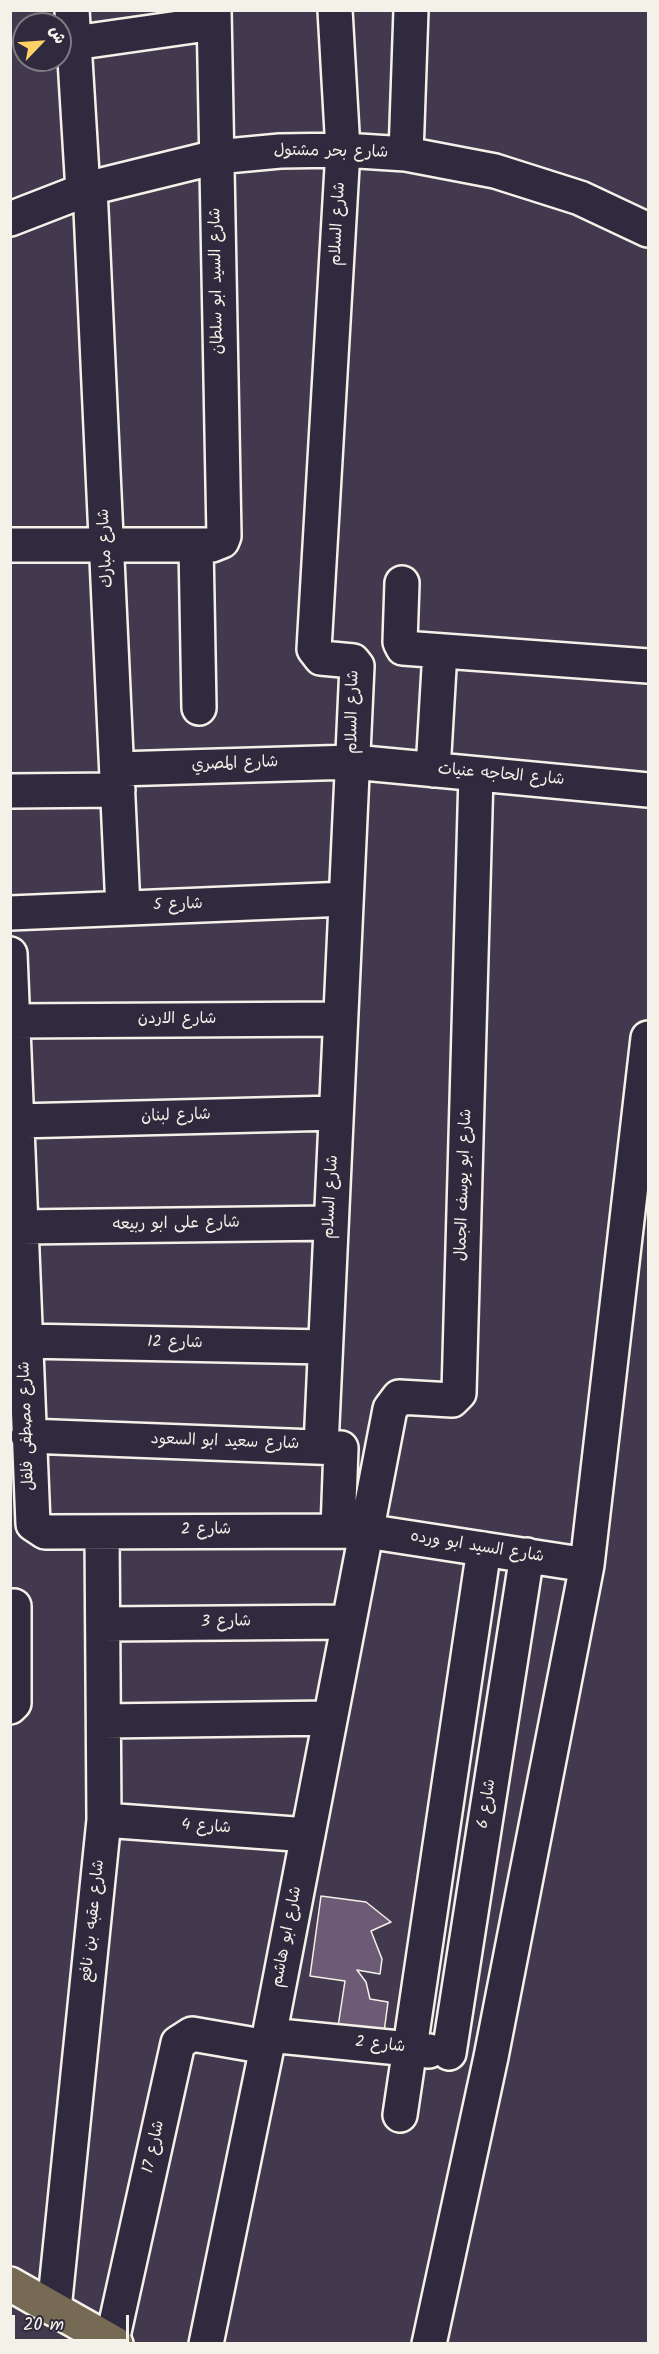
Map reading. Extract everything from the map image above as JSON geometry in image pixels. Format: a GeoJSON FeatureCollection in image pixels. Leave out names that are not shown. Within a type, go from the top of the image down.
{"type":"FeatureCollection","features":[{"type":"Feature","properties":{"kind":"main road"},"geometry":{"type":"LineString","coordinates":[[10,2284],[114,2342]]}},
{"type":"Feature","properties":{"kind":"street","name":"شارع مبارك"},"geometry":{"type":"LineString","coordinates":[[72,10],[86,189],[123,908]]}},
{"type":"Feature","properties":{"kind":"street","name":"شارع السلام"},"geometry":{"type":"LineString","coordinates":[[321,1446],[357,666],[353,661],[321,658],[314,649],[343,150],[335,10]]}},
{"type":"Feature","properties":{"kind":"street"},"geometry":{"type":"LineString","coordinates":[[406,154],[411,10]]}},
{"type":"Feature","properties":{"kind":"street"},"geometry":{"type":"LineString","coordinates":[[74,43],[214,17]]}},
{"type":"Feature","properties":{"kind":"street","name":"شارع السيد ابو سلطان"},"geometry":{"type":"LineString","coordinates":[[199,708],[204,545],[222,541],[224,536],[214,17]]}},
{"type":"Feature","properties":{"kind":"street","name":"شارع بحر مشتول"},"geometry":{"type":"LineString","coordinates":[[10,219],[86,189],[216,157],[280,151],[343,150],[406,154],[495,171],[580,198],[648,230]]}},
{"type":"Feature","properties":{"kind":"street"},"geometry":{"type":"LineString","coordinates":[[10,545],[204,545]]}},
{"type":"Feature","properties":{"kind":"street"},"geometry":{"type":"LineString","coordinates":[[402,583],[401,646],[407,649],[648,666]]}},
{"type":"Feature","properties":{"kind":"street"},"geometry":{"type":"LineString","coordinates":[[434,770],[440,651]]}},
{"type":"Feature","properties":{"kind":"street","name":"شارع الحاجه عنيات"},"geometry":{"type":"LineString","coordinates":[[353,762],[648,790]]}},
{"type":"Feature","properties":{"kind":"street","name":"شارع المصري"},"geometry":{"type":"LineString","coordinates":[[10,791],[118,779],[353,762]]}},
{"type":"Feature","properties":{"kind":"street","name":"شارع ابو يوسف الجمال"},"geometry":{"type":"LineString","coordinates":[[352,1530],[393,1402],[406,1396],[452,1400],[459,1393],[476,774]]}},
{"type":"Feature","properties":{"kind":"street","name":"شارع 5"},"geometry":{"type":"LineString","coordinates":[[10,913],[346,899]]}},
{"type":"Feature","properties":{"kind":"street","name":"شارع مصطفى فلفل"},"geometry":{"type":"LineString","coordinates":[[10,954],[21,1227],[17,1286],[25,1341],[19,1392],[28,1436],[31,1516],[33,1524],[45,1532]]}},
{"type":"Feature","properties":{"kind":"street","name":"شارع الاردن"},"geometry":{"type":"LineString","coordinates":[[13,1021],[340,1020]]}},
{"type":"Feature","properties":{"kind":"street"},"geometry":{"type":"LineString","coordinates":[[429,2343],[491,2057],[587,1565],[648,1038]]}},
{"type":"Feature","properties":{"kind":"street","name":"شارع لبنان"},"geometry":{"type":"LineString","coordinates":[[15,1118],[336,1113]]}},
{"type":"Feature","properties":{"kind":"street","name":"شارع على ابو ربيعه"},"geometry":{"type":"LineString","coordinates":[[21,1227],[331,1222]]}},
{"type":"Feature","properties":{"kind":"street","name":"شارع 12"},"geometry":{"type":"LineString","coordinates":[[25,1341],[325,1347]]}},
{"type":"Feature","properties":{"kind":"street","name":"شارع سعيد ابو السعود"},"geometry":{"type":"LineString","coordinates":[[28,1436],[338,1448],[343,1451],[352,1530]]}},
{"type":"Feature","properties":{"kind":"street","name":"شارع 2"},"geometry":{"type":"LineString","coordinates":[[45,1532],[352,1530]]}},
{"type":"Feature","properties":{"kind":"street","name":"شارع السيد ابو ورده"},"geometry":{"type":"LineString","coordinates":[[352,1530],[587,1565]]}},
{"type":"Feature","properties":{"kind":"street","name":"شارع ابو هاشم"},"geometry":{"type":"LineString","coordinates":[[206,2343],[268,2041],[349,1622],[352,1530]]}},
{"type":"Feature","properties":{"kind":"street","name":"شارع عقبه بن نافع"},"geometry":{"type":"LineString","coordinates":[[54,2309],[104,1820],[102,1532]]}},
{"type":"Feature","properties":{"kind":"street"},"geometry":{"type":"LineString","coordinates":[[399,2115],[484,1549]]}},
{"type":"Feature","properties":{"kind":"street","name":"شارع 6"},"geometry":{"type":"LineString","coordinates":[[449,2053],[527,1556]]}},
{"type":"Feature","properties":{"kind":"street"},"geometry":{"type":"LineString","coordinates":[[10,1707],[14,1703],[14,1606]]}},
{"type":"Feature","properties":{"kind":"street","name":"شارع 3"},"geometry":{"type":"LineString","coordinates":[[103,1624],[349,1622]]}},
{"type":"Feature","properties":{"kind":"street"},"geometry":{"type":"LineString","coordinates":[[104,1721],[330,1718]]}},
{"type":"Feature","properties":{"kind":"street","name":"شارع 4"},"geometry":{"type":"LineString","coordinates":[[104,1820],[308,1835]]}},
{"type":"Feature","properties":{"kind":"street","name":"شارع 17"},"geometry":{"type":"LineString","coordinates":[[114,2342],[178,2043],[192,2034],[268,2041]]}},
{"type":"Feature","properties":{"kind":"street","name":"شارع 2"},"geometry":{"type":"LineString","coordinates":[[268,2041],[408,2049],[491,2057]]}},
{"type":"Feature","properties":{"kind":"building"},"geometry":{"type":"Polygon","coordinates":[[[321,1896],[366,1902],[391,1922],[371,1931],[382,1959],[380,1974],[357,1970],[366,1982],[370,1999],[388,2002],[383,2040],[337,2033],[345,1981],[310,1976],[321,1896]]]}}]}
